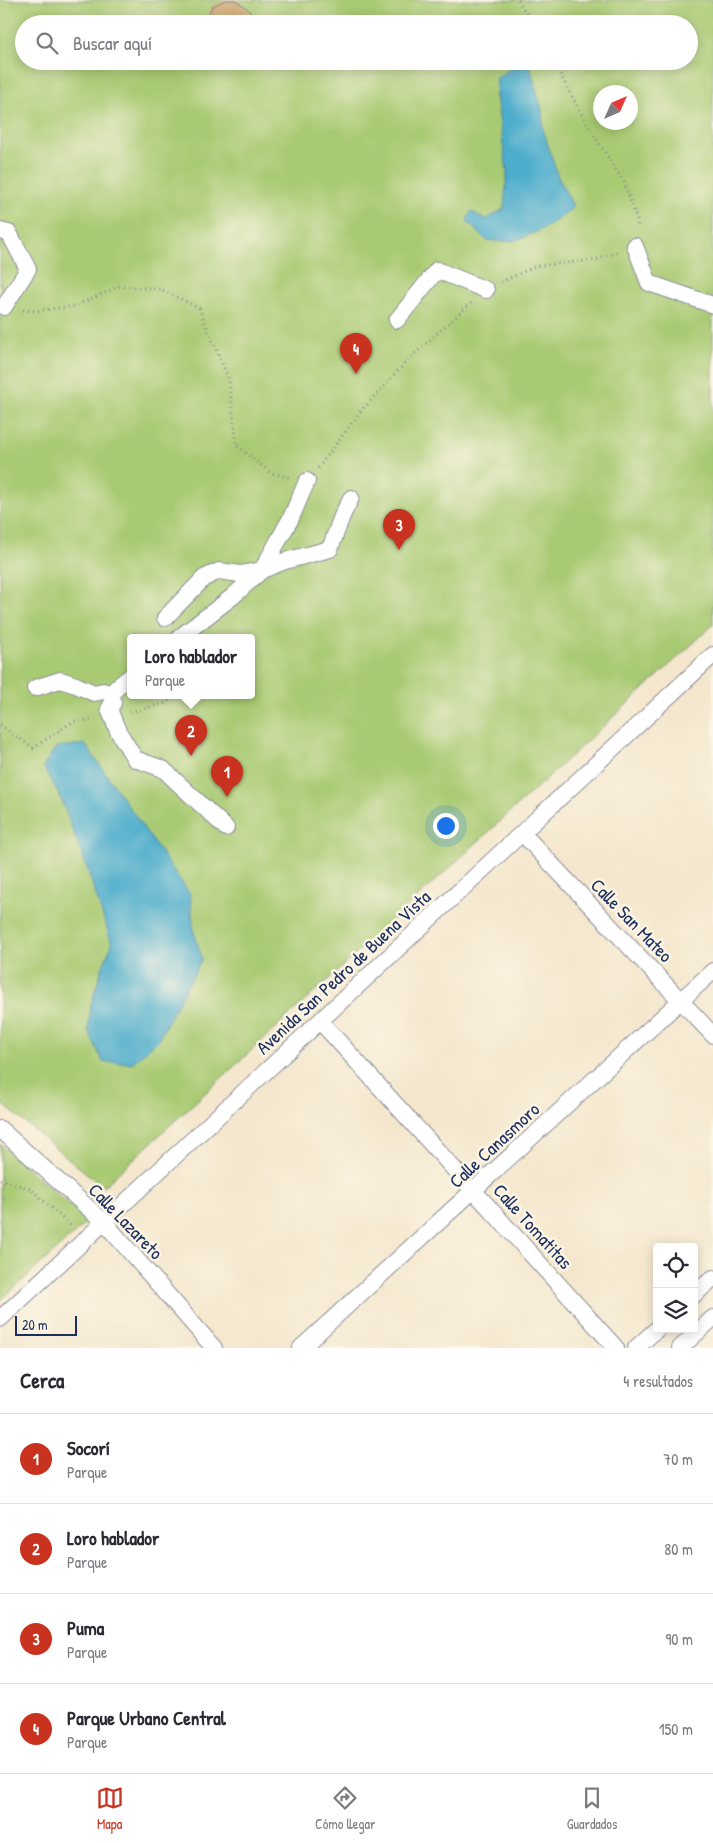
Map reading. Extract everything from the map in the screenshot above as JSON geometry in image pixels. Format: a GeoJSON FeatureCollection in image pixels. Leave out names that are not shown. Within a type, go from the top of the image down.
{"type":"FeatureCollection","features":[{"type":"Feature","properties":{"kind":"street"},"geometry":{"type":"LineString","coordinates":[[0,231],[9,233],[28,269],[4,307]]}},
{"type":"Feature","properties":{"kind":"street"},"geometry":{"type":"LineString","coordinates":[[635,246],[649,283],[713,305]]}},
{"type":"Feature","properties":{"kind":"street"},"geometry":{"type":"LineString","coordinates":[[397,320],[437,270],[486,290]]}},
{"type":"Feature","properties":{"kind":"street"},"geometry":{"type":"LineString","coordinates":[[184,634],[232,597],[262,570],[291,518],[308,481]]}},
{"type":"Feature","properties":{"kind":"street"},"geometry":{"type":"LineString","coordinates":[[165,618],[204,578],[219,571],[240,574],[262,570],[285,561],[330,549],[351,498]]}},
{"type":"Feature","properties":{"kind":"street","name":"Avenida San Pedro de Buena Vista"},"geometry":{"type":"LineString","coordinates":[[0,1320],[713,655]]}},
{"type":"Feature","properties":{"kind":"street"},"geometry":{"type":"LineString","coordinates":[[127,679],[112,694],[113,703],[109,709],[118,731],[135,759],[163,769],[226,828]]}},
{"type":"Feature","properties":{"kind":"street"},"geometry":{"type":"LineString","coordinates":[[35,688],[60,680],[76,684],[94,693],[103,691],[112,694]]}},
{"type":"Feature","properties":{"kind":"street","name":"Calle San Mateo"},"geometry":{"type":"LineString","coordinates":[[522,834],[713,1035]]}},
{"type":"Feature","properties":{"kind":"street","name":"Calle Canasmoro"},"geometry":{"type":"LineString","coordinates":[[302,1348],[680,999],[713,971]]}},
{"type":"Feature","properties":{"kind":"street","name":"Calle Tomatitas"},"geometry":{"type":"LineString","coordinates":[[320,1021],[616,1348]]}},
{"type":"Feature","properties":{"kind":"street","name":"Calle Lazareto"},"geometry":{"type":"LineString","coordinates":[[0,1129],[104,1222],[214,1348]]}},
{"type":"Feature","properties":{"kind":"street"},"geometry":{"type":"LineString","coordinates":[[698,1291],[713,1278]]}},
{"type":"Feature","properties":{"kind":"street"},"geometry":{"type":"LineString","coordinates":[[680,1348],[713,1318]]}},
{"type":"Feature","properties":{"kind":"street"},"geometry":{"type":"LineString","coordinates":[[636,1348],[653,1333]]}},
{"type":"Feature","properties":{"kind":"path"},"geometry":{"type":"LineString","coordinates":[[518,0],[527,15]]}},
{"type":"Feature","properties":{"kind":"path"},"geometry":{"type":"LineString","coordinates":[[4,307],[34,311],[75,306],[120,286],[160,289],[199,308],[229,380],[238,446],[270,473],[308,481],[360,412],[409,359],[486,290],[536,266],[596,260],[635,246],[638,222],[624,182],[588,126],[559,70]]}},
{"type":"Feature","properties":{"kind":"path"},"geometry":{"type":"LineString","coordinates":[[0,725],[33,748],[74,721],[112,718],[142,708],[166,703],[170,699]]}},
{"type":"Feature","properties":{"kind":"path"},"geometry":{"type":"LineString","coordinates":[[0,1179],[31,1189],[86,1240]]}},
{"type":"Feature","properties":{"kind":"green space"},"geometry":{"type":"Polygon","coordinates":[[[0,0],[713,0],[713,625],[103,1187],[0,1102],[0,0]]]}},
{"type":"Feature","properties":{"kind":"green space"},"geometry":{"type":"Polygon","coordinates":[[[0,1144],[88,1221],[0,1301],[0,1144]]]}},
{"type":"Feature","properties":{"kind":"water"},"geometry":{"type":"Polygon","coordinates":[[[509,70],[531,70],[542,111],[543,129],[558,177],[573,206],[562,217],[534,233],[516,240],[506,241],[486,240],[467,221],[471,211],[485,220],[504,209],[507,171],[496,96],[497,78],[509,70]]]}},
{"type":"Feature","properties":{"kind":"water"},"geometry":{"type":"Polygon","coordinates":[[[85,744],[190,894],[194,932],[202,959],[157,1041],[132,1063],[103,1062],[88,1030],[91,1005],[101,971],[112,944],[86,865],[59,794],[43,767],[56,747],[85,744]]]}},
{"type":"Feature","properties":{"kind":"building"},"geometry":{"type":"Polygon","coordinates":[[[226,0],[235,0],[248,9],[251,15],[208,15],[212,6],[226,0]]]}},
{"type":"Feature","properties":{"kind":"place","name":"Parque Urbano Central"},"geometry":{"type":"Point","coordinates":[356,374]}},
{"type":"Feature","properties":{"kind":"place","name":"Puma"},"geometry":{"type":"Point","coordinates":[399,550]}},
{"type":"Feature","properties":{"kind":"place","name":"Loro hablador"},"geometry":{"type":"Point","coordinates":[191,756]}},
{"type":"Feature","properties":{"kind":"place","name":"Socorí"},"geometry":{"type":"Point","coordinates":[227,797]}}]}
